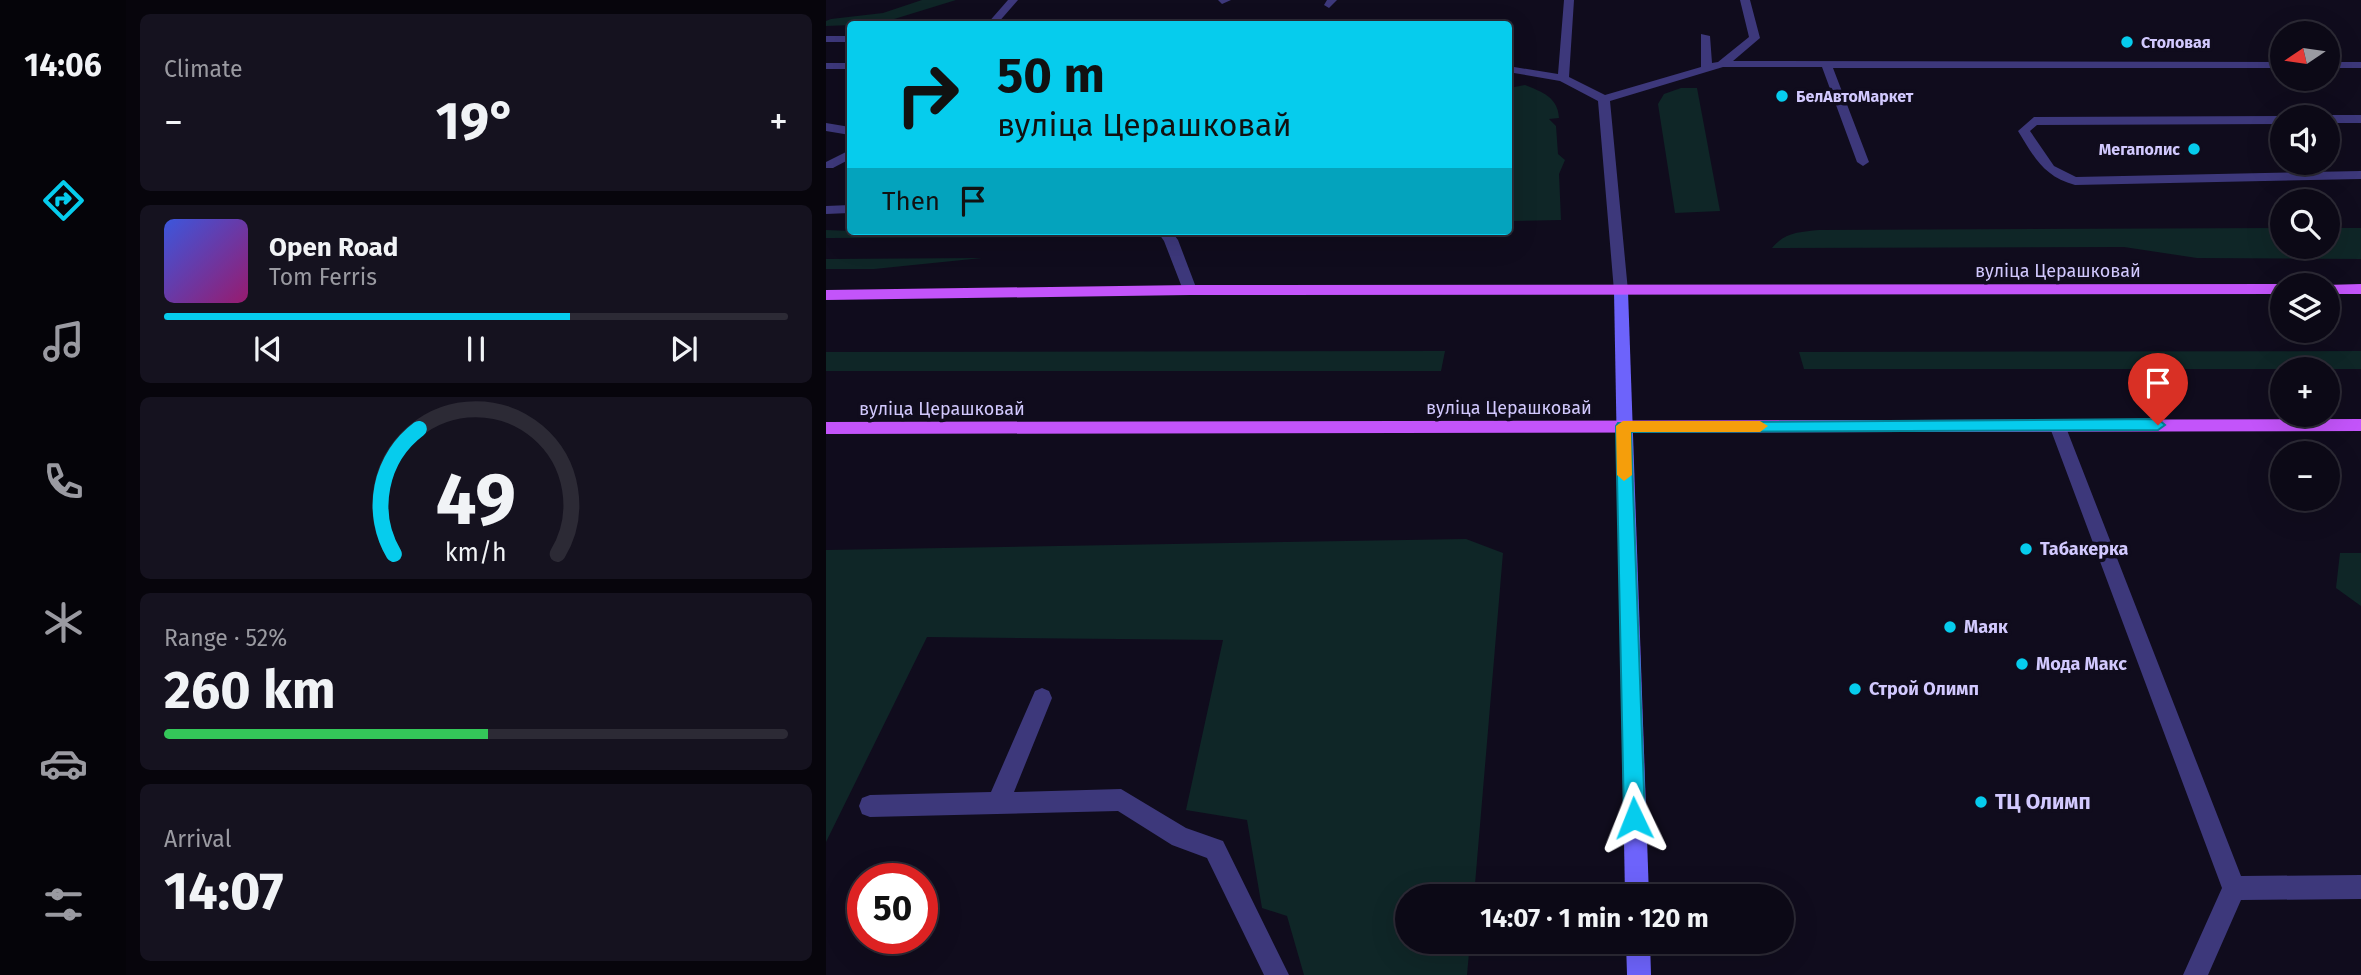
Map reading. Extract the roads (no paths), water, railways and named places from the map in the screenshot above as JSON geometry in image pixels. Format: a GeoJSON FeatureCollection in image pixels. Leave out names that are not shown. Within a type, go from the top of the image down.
{"type":"FeatureCollection","features":[{"type":"Feature","properties":{"kind":"main road","name":"вуліца Церашковай"},"geometry":{"type":"LineString","coordinates":[[826,295],[1190,290],[2270,289]]}},
{"type":"Feature","properties":{"kind":"main road"},"geometry":{"type":"LineString","coordinates":[[2340,289],[2361,289]]}},
{"type":"Feature","properties":{"kind":"main road"},"geometry":{"type":"LineString","coordinates":[[1621,291],[1637,884]]}},
{"type":"Feature","properties":{"kind":"main road","name":"вуліца Церашковай"},"geometry":{"type":"LineString","coordinates":[[826,428],[2361,425]]}},
{"type":"Feature","properties":{"kind":"main road"},"geometry":{"type":"LineString","coordinates":[[1638,954],[1639,975]]}},
{"type":"Feature","properties":{"kind":"lane"},"geometry":{"type":"LineString","coordinates":[[995,21],[1013,0]]}},
{"type":"Feature","properties":{"kind":"lane"},"geometry":{"type":"LineString","coordinates":[[1563,78],[1569,0]]}},
{"type":"Feature","properties":{"kind":"lane"},"geometry":{"type":"LineString","coordinates":[[1722,64],[1755,38],[1745,0]]}},
{"type":"Feature","properties":{"kind":"lane"},"geometry":{"type":"LineString","coordinates":[[1705,36],[1707,69]]}},
{"type":"Feature","properties":{"kind":"lane"},"geometry":{"type":"LineString","coordinates":[[826,39],[847,39]]}},
{"type":"Feature","properties":{"kind":"lane"},"geometry":{"type":"LineString","coordinates":[[1512,70],[1563,78],[1604,99],[1722,64],[2270,65]]}},
{"type":"Feature","properties":{"kind":"lane"},"geometry":{"type":"LineString","coordinates":[[1826,64],[1863,162]]}},
{"type":"Feature","properties":{"kind":"lane"},"geometry":{"type":"LineString","coordinates":[[2340,65],[2361,65]]}},
{"type":"Feature","properties":{"kind":"lane"},"geometry":{"type":"LineString","coordinates":[[826,66],[847,66]]}},
{"type":"Feature","properties":{"kind":"lane"},"geometry":{"type":"LineString","coordinates":[[1604,99],[1621,291]]}},
{"type":"Feature","properties":{"kind":"lane"},"geometry":{"type":"LineString","coordinates":[[2340,120],[2361,119]]}},
{"type":"Feature","properties":{"kind":"lane"},"geometry":{"type":"LineString","coordinates":[[2270,120],[2035,121],[2026,126],[2024,131],[2050,172],[2059,178],[2076,181],[2361,175]]}},
{"type":"Feature","properties":{"kind":"lane"},"geometry":{"type":"LineString","coordinates":[[826,127],[847,130]]}},
{"type":"Feature","properties":{"kind":"lane"},"geometry":{"type":"LineString","coordinates":[[829,165],[847,156]]}},
{"type":"Feature","properties":{"kind":"lane"},"geometry":{"type":"LineString","coordinates":[[826,210],[847,209]]}},
{"type":"Feature","properties":{"kind":"lane"},"geometry":{"type":"LineString","coordinates":[[1167,235],[1190,290]]}},
{"type":"Feature","properties":{"kind":"lane"},"geometry":{"type":"LineString","coordinates":[[2057,425],[2234,888],[2195,975]]}},
{"type":"Feature","properties":{"kind":"lane"},"geometry":{"type":"LineString","coordinates":[[998,803],[1042,698]]}},
{"type":"Feature","properties":{"kind":"lane"},"geometry":{"type":"LineString","coordinates":[[870,806],[1121,800],[1180,837],[1215,849],[1277,975]]}},
{"type":"Feature","properties":{"kind":"lane"},"geometry":{"type":"LineString","coordinates":[[2234,888],[2361,887]]}},
{"type":"Feature","properties":{"kind":"place","name":"Столовая"},"geometry":{"type":"Point","coordinates":[2127,42]}},
{"type":"Feature","properties":{"kind":"place","name":"БелАвтоМаркет"},"geometry":{"type":"Point","coordinates":[1782,96]}},
{"type":"Feature","properties":{"kind":"place","name":"Мегаполис"},"geometry":{"type":"Point","coordinates":[2194,149]}},
{"type":"Feature","properties":{"kind":"place","name":"Табакерка"},"geometry":{"type":"Point","coordinates":[2026,549]}},
{"type":"Feature","properties":{"kind":"place","name":"Маяк"},"geometry":{"type":"Point","coordinates":[1950,627]}},
{"type":"Feature","properties":{"kind":"place","name":"Мода Макс"},"geometry":{"type":"Point","coordinates":[2022,664]}},
{"type":"Feature","properties":{"kind":"place","name":"Строй Олимп"},"geometry":{"type":"Point","coordinates":[1855,689]}},
{"type":"Feature","properties":{"kind":"place","name":"ТЦ Олимп"},"geometry":{"type":"Point","coordinates":[1981,802]}}]}
